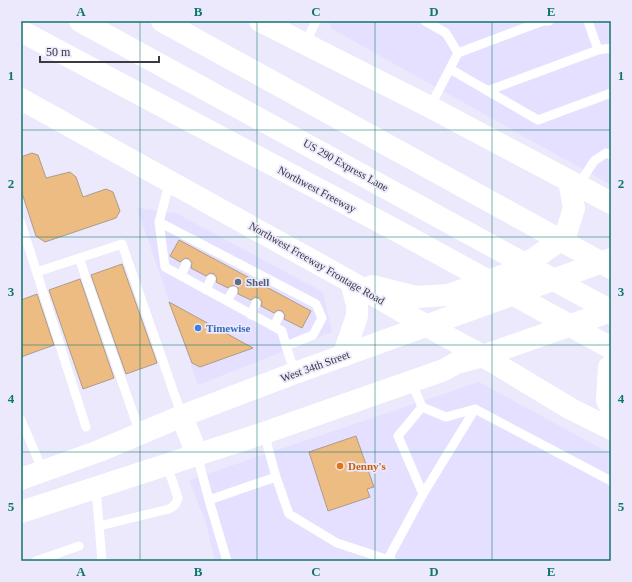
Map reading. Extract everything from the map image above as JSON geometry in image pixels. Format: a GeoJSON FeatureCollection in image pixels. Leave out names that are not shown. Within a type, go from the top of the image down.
{"type":"FeatureCollection","features":[{"type":"Feature","properties":{"kind":"main road","name":"US 290 Express Lane"},"geometry":{"type":"LineString","coordinates":[[80,21],[611,311]]}},
{"type":"Feature","properties":{"kind":"main road"},"geometry":{"type":"LineString","coordinates":[[162,21],[611,268]]}},
{"type":"Feature","properties":{"kind":"main road"},"geometry":{"type":"LineString","coordinates":[[260,21],[304,45],[430,107],[611,203]]}},
{"type":"Feature","properties":{"kind":"main road","name":"Northwest Freeway"},"geometry":{"type":"LineString","coordinates":[[21,31],[401,233],[611,348]]}},
{"type":"Feature","properties":{"kind":"main road","name":"Northwest Freeway Frontage Road"},"geometry":{"type":"LineString","coordinates":[[21,99],[483,356],[571,409],[611,429]]}},
{"type":"Feature","properties":{"kind":"main road"},"geometry":{"type":"LineString","coordinates":[[343,356],[357,316],[357,305],[351,282],[416,297],[448,294],[516,271],[565,236],[574,208],[573,184]]}},
{"type":"Feature","properties":{"kind":"main road","name":"West 34th Street"},"geometry":{"type":"LineString","coordinates":[[21,479],[295,373],[611,258]]}},
{"type":"Feature","properties":{"kind":"main road"},"geometry":{"type":"LineString","coordinates":[[21,512],[197,455],[444,370],[456,363],[483,356],[611,311]]}},
{"type":"Feature","properties":{"kind":"main road"},"geometry":{"type":"LineString","coordinates":[[611,366],[609,367],[607,400],[611,408]]}},
{"type":"Feature","properties":{"kind":"main road"},"geometry":{"type":"LineString","coordinates":[[182,416],[197,455]]}},
{"type":"Feature","properties":{"kind":"lane"},"geometry":{"type":"LineString","coordinates":[[304,45],[316,21]]}},
{"type":"Feature","properties":{"kind":"lane"},"geometry":{"type":"LineString","coordinates":[[426,21],[446,33],[458,53]]}},
{"type":"Feature","properties":{"kind":"lane"},"geometry":{"type":"LineString","coordinates":[[430,107],[458,53],[543,21],[549,21]]}},
{"type":"Feature","properties":{"kind":"lane"},"geometry":{"type":"LineString","coordinates":[[588,21],[598,50]]}},
{"type":"Feature","properties":{"kind":"lane"},"geometry":{"type":"LineString","coordinates":[[487,91],[598,50],[611,48]]}},
{"type":"Feature","properties":{"kind":"lane"},"geometry":{"type":"LineString","coordinates":[[450,69],[538,120],[611,93]]}},
{"type":"Feature","properties":{"kind":"lane"},"geometry":{"type":"LineString","coordinates":[[573,184],[594,160],[606,153],[611,155]]}},
{"type":"Feature","properties":{"kind":"lane"},"geometry":{"type":"LineString","coordinates":[[170,181],[159,222],[165,267],[282,331],[295,373]]}},
{"type":"Feature","properties":{"kind":"lane"},"geometry":{"type":"LineString","coordinates":[[159,222],[195,245],[242,270],[289,294],[316,304],[322,318],[313,335],[286,346]]}},
{"type":"Feature","properties":{"kind":"lane"},"geometry":{"type":"LineString","coordinates":[[21,223],[86,427]]}},
{"type":"Feature","properties":{"kind":"lane"},"geometry":{"type":"LineString","coordinates":[[37,272],[122,244],[182,416]]}},
{"type":"Feature","properties":{"kind":"lane"},"geometry":{"type":"LineString","coordinates":[[79,258],[140,434]]}},
{"type":"Feature","properties":{"kind":"lane"},"geometry":{"type":"LineString","coordinates":[[181,276],[186,264]]}},
{"type":"Feature","properties":{"kind":"lane"},"geometry":{"type":"LineString","coordinates":[[206,290],[211,279]]}},
{"type":"Feature","properties":{"kind":"lane"},"geometry":{"type":"LineString","coordinates":[[227,301],[233,291]]}},
{"type":"Feature","properties":{"kind":"lane"},"geometry":{"type":"LineString","coordinates":[[251,314],[256,303]]}},
{"type":"Feature","properties":{"kind":"lane"},"geometry":{"type":"LineString","coordinates":[[274,327],[279,316]]}},
{"type":"Feature","properties":{"kind":"lane"},"geometry":{"type":"LineString","coordinates":[[411,381],[422,406],[446,417],[475,409],[611,481]]}},
{"type":"Feature","properties":{"kind":"lane"},"geometry":{"type":"LineString","coordinates":[[422,406],[398,436],[423,494]]}},
{"type":"Feature","properties":{"kind":"lane"},"geometry":{"type":"LineString","coordinates":[[264,432],[276,478],[289,514],[337,543],[390,560],[423,494],[475,409]]}},
{"type":"Feature","properties":{"kind":"lane"},"geometry":{"type":"LineString","coordinates":[[21,420],[43,471]]}},
{"type":"Feature","properties":{"kind":"lane"},"geometry":{"type":"LineString","coordinates":[[197,455],[227,561]]}},
{"type":"Feature","properties":{"kind":"lane"},"geometry":{"type":"LineString","coordinates":[[99,526],[169,509],[175,505],[178,498],[167,465]]}},
{"type":"Feature","properties":{"kind":"lane"},"geometry":{"type":"LineString","coordinates":[[209,500],[276,478]]}},
{"type":"Feature","properties":{"kind":"lane"},"geometry":{"type":"LineString","coordinates":[[96,488],[102,561]]}},
{"type":"Feature","properties":{"kind":"lane"},"geometry":{"type":"LineString","coordinates":[[36,561],[79,546]]}},
{"type":"Feature","properties":{"kind":"shaded area"},"geometry":{"type":"Polygon","coordinates":[[[329,21],[611,21],[611,185],[332,29],[329,21]]]}},
{"type":"Feature","properties":{"kind":"shaded area"},"geometry":{"type":"Polygon","coordinates":[[[137,208],[176,213],[323,292],[332,332],[198,385],[137,208]]]}},
{"type":"Feature","properties":{"kind":"shaded area"},"geometry":{"type":"Polygon","coordinates":[[[479,382],[611,454],[611,561],[215,561],[206,523],[189,480],[479,382]]]}},
{"type":"Feature","properties":{"kind":"building"},"geometry":{"type":"Polygon","coordinates":[[[32,153],[38,155],[46,178],[70,172],[76,177],[83,197],[106,189],[113,192],[120,211],[116,218],[45,242],[36,236],[21,190],[21,157],[32,153]]]}},
{"type":"Feature","properties":{"kind":"building","name":"Shell"},"geometry":{"type":"Polygon","coordinates":[[[179,240],[311,311],[302,328],[284,319],[285,315],[282,311],[278,310],[274,313],[261,306],[262,302],[259,298],[255,297],[251,300],[238,294],[238,288],[236,286],[230,286],[228,288],[216,282],[217,278],[214,274],[210,273],[206,276],[191,268],[192,263],[189,259],[185,258],[180,262],[170,256],[179,240]]]}},
{"type":"Feature","properties":{"kind":"building"},"geometry":{"type":"Polygon","coordinates":[[[122,264],[157,363],[126,374],[91,275],[122,264]]]}},
{"type":"Feature","properties":{"kind":"building"},"geometry":{"type":"Polygon","coordinates":[[[80,279],[114,378],[83,389],[49,290],[80,279]]]}},
{"type":"Feature","properties":{"kind":"building"},"geometry":{"type":"Polygon","coordinates":[[[37,294],[54,345],[21,357],[21,300],[37,294]]]}},
{"type":"Feature","properties":{"kind":"building","name":"Timewise"},"geometry":{"type":"Polygon","coordinates":[[[169,302],[253,348],[200,367],[192,363],[169,302]]]}},
{"type":"Feature","properties":{"kind":"building","name":"Denny's"},"geometry":{"type":"Polygon","coordinates":[[[356,436],[374,487],[367,489],[370,497],[328,511],[309,452],[356,436]]]}},
{"type":"Feature","properties":{"kind":"place","name":"Shell"},"geometry":{"type":"Point","coordinates":[238,282]}},
{"type":"Feature","properties":{"kind":"place","name":"Timewise"},"geometry":{"type":"Point","coordinates":[198,328]}},
{"type":"Feature","properties":{"kind":"place","name":"Denny's"},"geometry":{"type":"Point","coordinates":[340,466]}}]}
